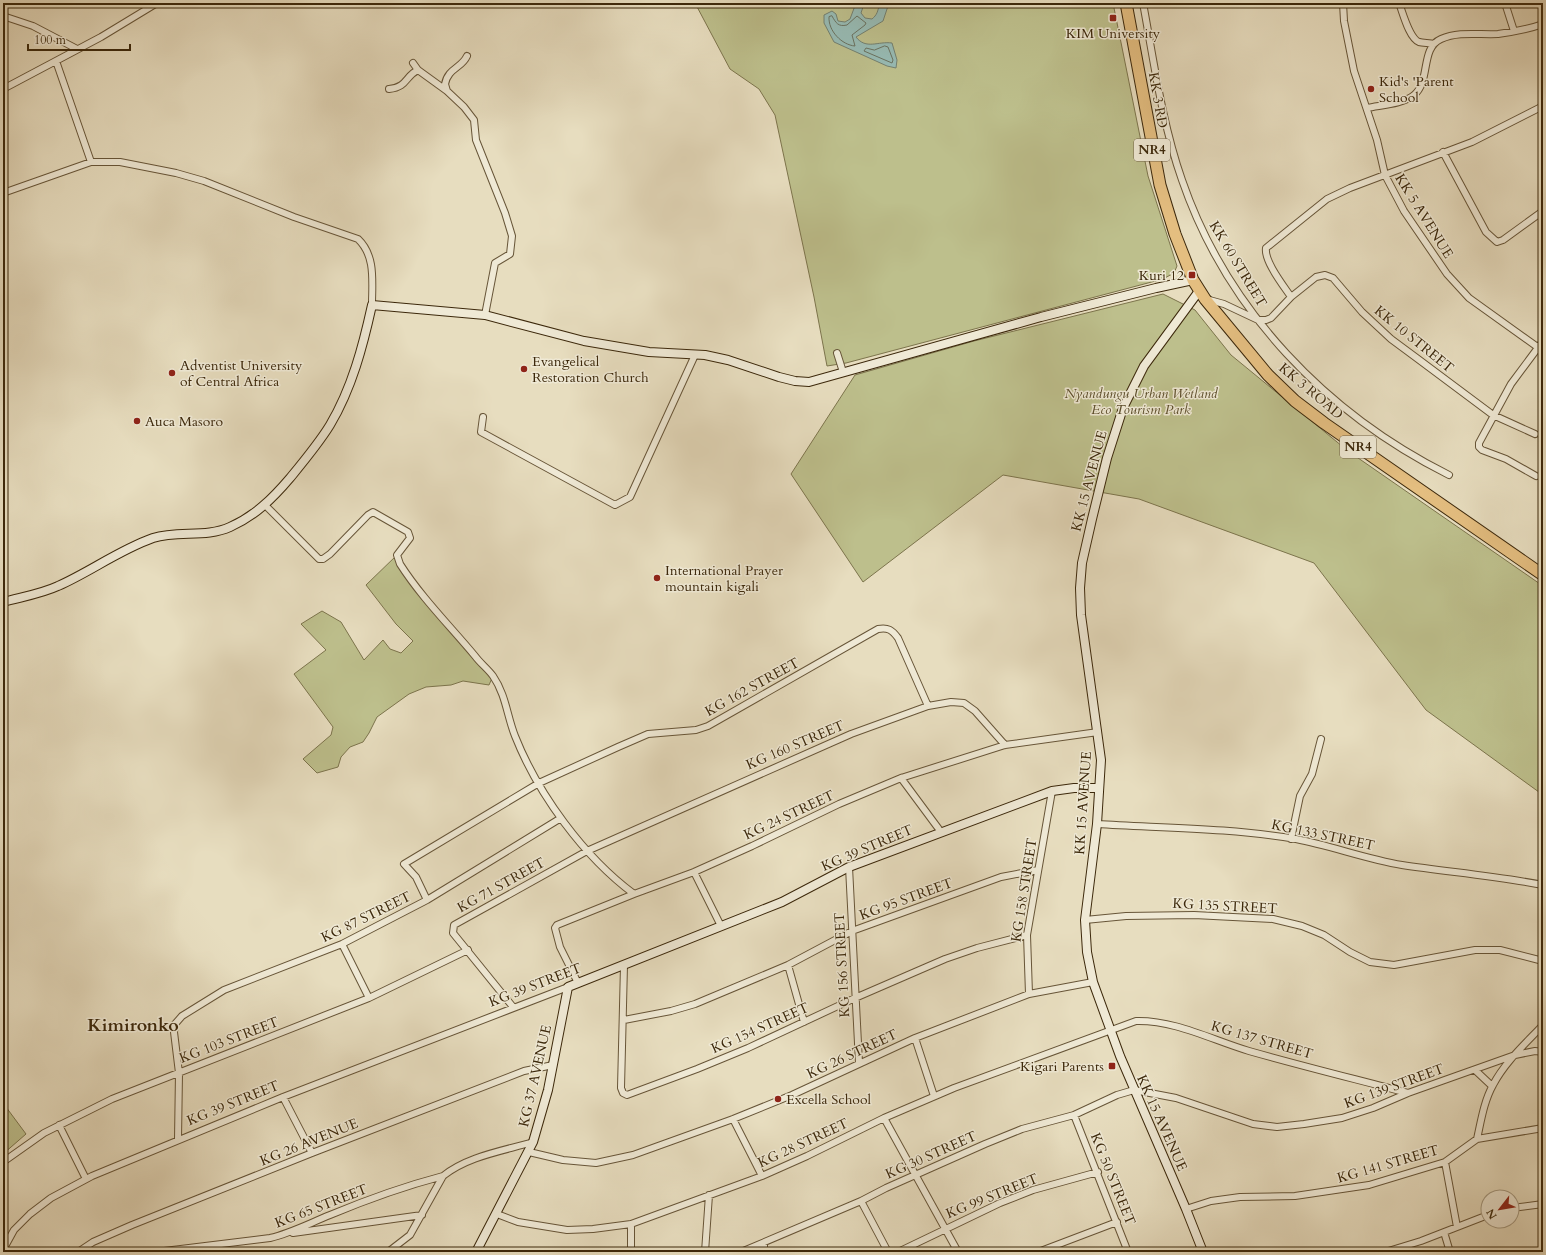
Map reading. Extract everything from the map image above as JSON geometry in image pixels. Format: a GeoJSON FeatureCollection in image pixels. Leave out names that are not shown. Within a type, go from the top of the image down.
{"type":"FeatureCollection","features":[{"type":"Feature","properties":{"kind":"highway","name":"KK 3 RD"},"geometry":{"type":"LineString","coordinates":[[1126,3],[1160,185],[1175,234],[1193,280],[1202,295]]}},
{"type":"Feature","properties":{"kind":"highway","name":"KK 3 ROAD"},"geometry":{"type":"LineString","coordinates":[[1202,295],[1245,349],[1295,401],[1324,423],[1543,575]]}},
{"type":"Feature","properties":{"kind":"street"},"geometry":{"type":"LineString","coordinates":[[3,89],[56,61],[157,3]]}},
{"type":"Feature","properties":{"kind":"street"},"geometry":{"type":"LineString","coordinates":[[1128,16],[1133,3]]}},
{"type":"Feature","properties":{"kind":"street","name":"KK 60 STREET"},"geometry":{"type":"LineString","coordinates":[[1143,3],[1170,143],[1195,214],[1213,252],[1236,291],[1300,370],[1348,412],[1414,458],[1449,475]]}},
{"type":"Feature","properties":{"kind":"street","name":"KK 5 AVENUE"},"geometry":{"type":"LineString","coordinates":[[1343,3],[1344,21],[1354,71],[1367,108],[1385,175],[1404,211],[1447,274],[1469,298],[1540,349]]}},
{"type":"Feature","properties":{"kind":"street"},"geometry":{"type":"LineString","coordinates":[[1399,3],[1410,34],[1419,42],[1434,44]]}},
{"type":"Feature","properties":{"kind":"street"},"geometry":{"type":"LineString","coordinates":[[1506,3],[1514,32]]}},
{"type":"Feature","properties":{"kind":"street"},"geometry":{"type":"LineString","coordinates":[[3,16],[33,26],[77,49]]}},
{"type":"Feature","properties":{"kind":"street"},"geometry":{"type":"LineString","coordinates":[[1367,108],[1407,99],[1415,94],[1425,75],[1429,52],[1434,44],[1440,39],[1457,34],[1514,32],[1543,24]]}},
{"type":"Feature","properties":{"kind":"street"},"geometry":{"type":"LineString","coordinates":[[447,91],[444,84],[451,70],[465,60],[467,56]]}},
{"type":"Feature","properties":{"kind":"street"},"geometry":{"type":"LineString","coordinates":[[56,61],[91,162]]}},
{"type":"Feature","properties":{"kind":"street"},"geometry":{"type":"LineString","coordinates":[[413,63],[418,70],[447,91],[464,107],[474,120],[476,140],[498,192],[512,236],[510,254],[495,263],[485,315]]}},
{"type":"Feature","properties":{"kind":"street"},"geometry":{"type":"LineString","coordinates":[[389,89],[403,85],[413,72],[418,70]]}},
{"type":"Feature","properties":{"kind":"street"},"geometry":{"type":"LineString","coordinates":[[431,79],[446,79]]}},
{"type":"Feature","properties":{"kind":"street"},"geometry":{"type":"LineString","coordinates":[[1291,297],[1268,260],[1265,254],[1266,248],[1327,199],[1350,188],[1472,142],[1543,106]]}},
{"type":"Feature","properties":{"kind":"street"},"geometry":{"type":"LineString","coordinates":[[1443,152],[1486,232],[1497,242],[1503,240],[1543,211]]}},
{"type":"Feature","properties":{"kind":"street"},"geometry":{"type":"LineString","coordinates":[[3,193],[91,162],[120,162],[176,173],[204,181],[294,217],[358,239],[364,245],[372,263],[372,305],[357,364],[347,391],[330,426],[306,459],[265,505],[246,519],[229,528],[213,532],[167,535],[154,538],[135,546],[57,587],[3,602]]}},
{"type":"Feature","properties":{"kind":"street","name":"KK 10 STREET"},"geometry":{"type":"LineString","coordinates":[[1258,320],[1266,320],[1271,318],[1291,297],[1316,277],[1325,275],[1333,278],[1362,312],[1391,339],[1493,415],[1535,434]]}},
{"type":"Feature","properties":{"kind":"street"},"geometry":{"type":"LineString","coordinates":[[372,305],[485,315],[584,341],[649,352],[695,355],[728,360],[795,381],[818,381],[843,372],[1041,318],[1156,288],[1193,280]]}},
{"type":"Feature","properties":{"kind":"street"},"geometry":{"type":"LineString","coordinates":[[1202,295],[1258,320]]}},
{"type":"Feature","properties":{"kind":"street","name":"KK 15 AVENUE"},"geometry":{"type":"LineString","coordinates":[[1202,295],[1144,366],[1133,386],[1124,408],[1107,458],[1082,563],[1081,615],[1101,760],[1097,824],[1085,920],[1087,952],[1093,982],[1110,1030],[1134,1090],[1186,1208],[1203,1252]]}},
{"type":"Feature","properties":{"kind":"street"},"geometry":{"type":"LineString","coordinates":[[1536,476],[1506,459],[1482,450],[1479,447],[1479,443],[1511,384],[1540,349],[1543,341]]}},
{"type":"Feature","properties":{"kind":"street"},"geometry":{"type":"LineString","coordinates":[[837,353],[843,372]]}},
{"type":"Feature","properties":{"kind":"street"},"geometry":{"type":"LineString","coordinates":[[483,417],[481,432],[615,505],[630,497],[695,355]]}},
{"type":"Feature","properties":{"kind":"street"},"geometry":{"type":"LineString","coordinates":[[265,505],[319,559],[330,554],[368,515],[373,512],[408,532],[410,538],[397,555],[400,564],[493,676],[503,695],[515,736],[539,783],[561,818],[587,851],[605,870],[634,894]]}},
{"type":"Feature","properties":{"kind":"street","name":"KG 162 STREET"},"geometry":{"type":"LineString","coordinates":[[427,900],[416,877],[404,864],[539,783],[648,734],[696,730],[708,726],[878,629],[886,628],[893,631],[898,638],[928,706]]}},
{"type":"Feature","properties":{"kind":"street","name":"KG 160 STREET"},"geometry":{"type":"LineString","coordinates":[[587,851],[851,734],[928,706],[951,702],[964,703],[975,711],[1005,746]]}},
{"type":"Feature","properties":{"kind":"street","name":"KG 24 STREET"},"geometry":{"type":"LineString","coordinates":[[578,983],[560,947],[555,933],[555,928],[557,925],[694,872],[901,778],[1005,746],[1098,732]]}},
{"type":"Feature","properties":{"kind":"street"},"geometry":{"type":"LineString","coordinates":[[1291,839],[1300,796],[1312,774],[1321,739]]}},
{"type":"Feature","properties":{"kind":"street"},"geometry":{"type":"LineString","coordinates":[[901,778],[941,832]]}},
{"type":"Feature","properties":{"kind":"street","name":"KG 39 STREET"},"geometry":{"type":"LineString","coordinates":[[3,1250],[14,1230],[30,1214],[51,1198],[86,1179],[178,1139],[782,902],[849,866],[1052,792],[1074,788],[1100,788]]}},
{"type":"Feature","properties":{"kind":"street","name":"KG 158 STREET"},"geometry":{"type":"LineString","coordinates":[[1029,994],[1027,935],[1052,792]]}},
{"type":"Feature","properties":{"kind":"street","name":"KG 87 STREET"},"geometry":{"type":"LineString","coordinates":[[179,1073],[174,1032],[175,1024],[194,1007],[224,990],[342,944],[427,900],[561,818]]}},
{"type":"Feature","properties":{"kind":"street","name":"KG 133 STREET"},"geometry":{"type":"LineString","coordinates":[[1097,824],[1187,828],[1291,839],[1401,864],[1543,885]]}},
{"type":"Feature","properties":{"kind":"street","name":"KG 71 STREET"},"geometry":{"type":"LineString","coordinates":[[513,1007],[453,933],[454,925],[587,851]]}},
{"type":"Feature","properties":{"kind":"street","name":"KG 156 STREET"},"geometry":{"type":"LineString","coordinates":[[849,866],[852,896],[852,931],[859,1063]]}},
{"type":"Feature","properties":{"kind":"street","name":"KG 95 STREET"},"geometry":{"type":"LineString","coordinates":[[624,1020],[671,1011],[695,1004],[788,965],[852,931],[1001,877],[1038,870]]}},
{"type":"Feature","properties":{"kind":"street"},"geometry":{"type":"LineString","coordinates":[[694,872],[721,926]]}},
{"type":"Feature","properties":{"kind":"street","name":"KG 135 STREET"},"geometry":{"type":"LineString","coordinates":[[1085,920],[1126,916],[1194,915],[1273,919],[1302,926],[1324,935],[1350,952],[1370,962],[1394,965],[1442,958],[1475,950],[1500,950],[1543,961]]}},
{"type":"Feature","properties":{"kind":"street","name":"KG 154 STREET"},"geometry":{"type":"LineString","coordinates":[[624,965],[624,1020],[621,1088],[623,1093],[627,1095],[705,1066],[945,959],[977,948],[1027,935]]}},
{"type":"Feature","properties":{"kind":"street"},"geometry":{"type":"LineString","coordinates":[[342,944],[369,998]]}},
{"type":"Feature","properties":{"kind":"street","name":"KG 103 STREET"},"geometry":{"type":"LineString","coordinates":[[3,1162],[44,1133],[112,1099],[369,998],[468,950]]}},
{"type":"Feature","properties":{"kind":"street"},"geometry":{"type":"LineString","coordinates":[[788,965],[804,1022]]}},
{"type":"Feature","properties":{"kind":"street","name":"KG 26 STREET"},"geometry":{"type":"LineString","coordinates":[[529,1152],[563,1160],[603,1163],[633,1155],[733,1119],[792,1095],[915,1038],[1029,994],[1093,982]]}},
{"type":"Feature","properties":{"kind":"street","name":"KG 37 AVENUE"},"geometry":{"type":"LineString","coordinates":[[476,1252],[533,1142],[544,1110],[568,987]]}},
{"type":"Feature","properties":{"kind":"street","name":"KG 137 STREET"},"geometry":{"type":"LineString","coordinates":[[1110,1030],[1136,1021],[1152,1021],[1172,1025],[1248,1051],[1408,1093]]}},
{"type":"Feature","properties":{"kind":"street"},"geometry":{"type":"LineString","coordinates":[[1477,1139],[1484,1105],[1492,1086],[1515,1055],[1543,1025]]}},
{"type":"Feature","properties":{"kind":"street","name":"KG 28 STREET"},"geometry":{"type":"LineString","coordinates":[[496,1214],[518,1222],[567,1230],[593,1229],[631,1224],[762,1176],[934,1096],[1110,1030]]}},
{"type":"Feature","properties":{"kind":"street"},"geometry":{"type":"LineString","coordinates":[[915,1038],[934,1096]]}},
{"type":"Feature","properties":{"kind":"street","name":"KG 139 STREET"},"geometry":{"type":"LineString","coordinates":[[1134,1090],[1176,1098],[1253,1124],[1277,1127],[1342,1118],[1515,1055],[1535,1051],[1543,1052]]}},
{"type":"Feature","properties":{"kind":"street","name":"KG 26 AVENUE"},"geometry":{"type":"LineString","coordinates":[[78,1252],[93,1242],[312,1153],[524,1070],[553,1065]]}},
{"type":"Feature","properties":{"kind":"street"},"geometry":{"type":"LineString","coordinates":[[1476,1070],[1492,1086]]}},
{"type":"Feature","properties":{"kind":"street"},"geometry":{"type":"LineString","coordinates":[[178,1139],[179,1073]]}},
{"type":"Feature","properties":{"kind":"street","name":"KG 30 STREET"},"geometry":{"type":"LineString","coordinates":[[741,1252],[861,1201],[915,1175],[1022,1129],[1074,1115],[1117,1095],[1134,1090]]}},
{"type":"Feature","properties":{"kind":"street"},"geometry":{"type":"LineString","coordinates":[[283,1097],[312,1153]]}},
{"type":"Feature","properties":{"kind":"street","name":"KG 50 STREET"},"geometry":{"type":"LineString","coordinates":[[1074,1115],[1098,1172],[1128,1252]]}},
{"type":"Feature","properties":{"kind":"street"},"geometry":{"type":"LineString","coordinates":[[884,1118],[958,1252]]}},
{"type":"Feature","properties":{"kind":"street"},"geometry":{"type":"LineString","coordinates":[[733,1119],[762,1176]]}},
{"type":"Feature","properties":{"kind":"street"},"geometry":{"type":"LineString","coordinates":[[60,1125],[86,1179]]}},
{"type":"Feature","properties":{"kind":"street","name":"KG 141 STREET"},"geometry":{"type":"LineString","coordinates":[[1186,1208],[1211,1201],[1240,1197],[1296,1196],[1336,1191],[1369,1184],[1445,1162],[1477,1139],[1543,1128]]}},
{"type":"Feature","properties":{"kind":"street"},"geometry":{"type":"LineString","coordinates":[[388,1252],[410,1235],[443,1176],[471,1160],[533,1142]]}},
{"type":"Feature","properties":{"kind":"street"},"geometry":{"type":"LineString","coordinates":[[1445,1162],[1457,1227]]}},
{"type":"Feature","properties":{"kind":"street","name":"KG 99 STREET"},"geometry":{"type":"LineString","coordinates":[[898,1252],[945,1228],[1000,1203],[1033,1190],[1098,1172]]}},
{"type":"Feature","properties":{"kind":"street","name":"KG 65 STREET"},"geometry":{"type":"LineString","coordinates":[[156,1252],[270,1238],[285,1234],[330,1214],[418,1182],[443,1176]]}},
{"type":"Feature","properties":{"kind":"street"},"geometry":{"type":"LineString","coordinates":[[705,1252],[709,1195]]}},
{"type":"Feature","properties":{"kind":"street"},"geometry":{"type":"LineString","coordinates":[[861,1201],[888,1252]]}},
{"type":"Feature","properties":{"kind":"street"},"geometry":{"type":"LineString","coordinates":[[1520,1207],[1543,1204]]}},
{"type":"Feature","properties":{"kind":"street"},"geometry":{"type":"LineString","coordinates":[[285,1234],[422,1215]]}},
{"type":"Feature","properties":{"kind":"street"},"geometry":{"type":"LineString","coordinates":[[1385,1252],[1480,1218]]}},
{"type":"Feature","properties":{"kind":"street"},"geometry":{"type":"LineString","coordinates":[[1038,1252],[1117,1222]]}},
{"type":"Feature","properties":{"kind":"street"},"geometry":{"type":"LineString","coordinates":[[631,1224],[631,1252]]}},
{"type":"Feature","properties":{"kind":"street"},"geometry":{"type":"LineString","coordinates":[[1444,1232],[1450,1252]]}},
{"type":"Feature","properties":{"kind":"street"},"geometry":{"type":"LineString","coordinates":[[764,1243],[764,1252]]}},
{"type":"Feature","properties":{"kind":"green space"},"geometry":{"type":"Polygon","coordinates":[[[695,3],[1113,3],[1148,176],[1177,266],[1174,273],[1163,279],[846,363],[827,366],[814,297],[775,115],[759,89],[730,69],[695,3]]]}},
{"type":"Feature","properties":{"kind":"green space","name":"Nyandungu Urban Wetland Eco Tourism Park"},"geometry":{"type":"Polygon","coordinates":[[[1163,294],[1195,310],[1231,355],[1348,451],[1543,586],[1543,795],[1426,710],[1314,563],[1139,499],[1003,475],[863,582],[791,474],[855,375],[974,341],[1163,294]]]}},
{"type":"Feature","properties":{"kind":"green space"},"geometry":{"type":"Polygon","coordinates":[[[397,555],[400,564],[493,676],[489,685],[463,681],[451,685],[426,687],[409,694],[377,717],[363,742],[350,747],[341,757],[338,767],[317,773],[303,759],[331,735],[333,727],[294,674],[326,650],[301,624],[322,611],[341,622],[364,660],[383,640],[390,649],[401,653],[413,641],[396,624],[366,585],[397,555]]]}},
{"type":"Feature","properties":{"kind":"green space"},"geometry":{"type":"Polygon","coordinates":[[[3,1103],[26,1134],[3,1154],[3,1103]]]}},
{"type":"Feature","properties":{"kind":"water"},"geometry":{"type":"Polygon","coordinates":[[[856,3],[869,3],[863,7],[861,13],[865,18],[872,19],[878,11],[879,5],[877,3],[889,3],[883,21],[856,37],[860,41],[868,44],[892,43],[897,60],[896,68],[887,66],[834,42],[824,23],[824,15],[832,11],[836,14],[838,21],[845,22],[850,19],[856,3]]]}},
{"type":"Feature","properties":{"kind":"place","name":"KIM University"},"geometry":{"type":"Point","coordinates":[1113,18]}},
{"type":"Feature","properties":{"kind":"place","name":"Kid's 'Parent School"},"geometry":{"type":"Point","coordinates":[1371,89]}},
{"type":"Feature","properties":{"kind":"place","name":"Kuri 12"},"geometry":{"type":"Point","coordinates":[1192,275]}},
{"type":"Feature","properties":{"kind":"place","name":"Evangelical Restoration Church"},"geometry":{"type":"Point","coordinates":[524,369]}},
{"type":"Feature","properties":{"kind":"place","name":"Adventist University of Central Africa"},"geometry":{"type":"Point","coordinates":[172,373]}},
{"type":"Feature","properties":{"kind":"place","name":"Auca Masoro"},"geometry":{"type":"Point","coordinates":[137,421]}},
{"type":"Feature","properties":{"kind":"place","name":"International Prayer mountain kigali"},"geometry":{"type":"Point","coordinates":[657,578]}},
{"type":"Feature","properties":{"kind":"place","name":"Kigari Parents"},"geometry":{"type":"Point","coordinates":[1112,1066]}},
{"type":"Feature","properties":{"kind":"place","name":"Excella School"},"geometry":{"type":"Point","coordinates":[778,1099]}},
{"type":"Feature","properties":{"kind":"district","name":"Kimironko"},"geometry":{"type":"Point","coordinates":[133,1025]}}]}
